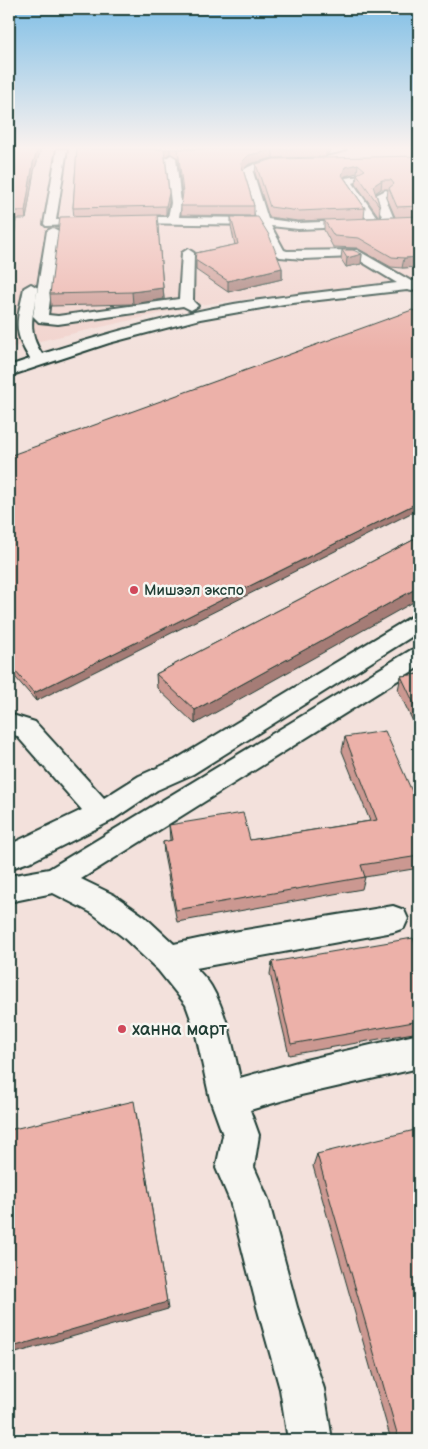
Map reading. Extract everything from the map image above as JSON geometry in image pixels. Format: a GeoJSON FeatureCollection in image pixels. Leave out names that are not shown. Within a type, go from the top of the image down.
{"type":"FeatureCollection","features":[{"type":"Feature","properties":{"kind":"street"},"geometry":{"type":"LineString","coordinates":[[53,217],[40,316],[44,319],[58,320],[186,302],[202,315]]}},
{"type":"Feature","properties":{"kind":"street"},"geometry":{"type":"LineString","coordinates":[[173,221],[174,217]]}},
{"type":"Feature","properties":{"kind":"street"},"geometry":{"type":"LineString","coordinates":[[261,217],[282,254],[347,252],[357,254],[416,286]]}},
{"type":"Feature","properties":{"kind":"street"},"geometry":{"type":"LineString","coordinates":[[371,217],[375,223]]}},
{"type":"Feature","properties":{"kind":"street"},"geometry":{"type":"LineString","coordinates":[[388,217],[390,222]]}},
{"type":"Feature","properties":{"kind":"street"},"geometry":{"type":"LineString","coordinates":[[38,360],[26,342],[22,330],[41,233],[52,227],[129,220],[263,222],[298,226],[419,221]]}},
{"type":"Feature","properties":{"kind":"street"},"geometry":{"type":"LineString","coordinates":[[186,302],[188,253]]}},
{"type":"Feature","properties":{"kind":"street"},"geometry":{"type":"LineString","coordinates":[[9,371],[118,335],[202,315],[263,303],[416,286]]}},
{"type":"Feature","properties":{"kind":"street"},"geometry":{"type":"LineString","coordinates":[[14,853],[101,813],[148,783],[184,768],[419,622]]}},
{"type":"Feature","properties":{"kind":"street"},"geometry":{"type":"LineString","coordinates":[[9,889],[54,880],[419,656]]}},
{"type":"Feature","properties":{"kind":"street"},"geometry":{"type":"LineString","coordinates":[[9,723],[26,729],[101,813]]}},
{"type":"Feature","properties":{"kind":"street"},"geometry":{"type":"LineString","coordinates":[[54,880],[103,904],[134,927],[169,960],[199,996],[212,1030],[228,1099],[241,1135],[235,1168],[249,1199],[277,1306],[302,1389],[310,1440]]}},
{"type":"Feature","properties":{"kind":"street"},"geometry":{"type":"LineString","coordinates":[[169,960],[221,948],[393,919]]}},
{"type":"Feature","properties":{"kind":"street"},"geometry":{"type":"LineString","coordinates":[[228,1099],[301,1078],[419,1051]]}},
{"type":"Feature","properties":{"kind":"shaded area"},"geometry":{"type":"Polygon","coordinates":[[[9,217],[419,217],[419,278],[198,305],[9,348],[9,217]]]}},
{"type":"Feature","properties":{"kind":"building"},"geometry":{"type":"Polygon","coordinates":[[[9,217],[14,217],[12,239],[9,239],[9,217]]]}},
{"type":"Feature","properties":{"kind":"building"},"geometry":{"type":"Polygon","coordinates":[[[60,217],[157,217],[163,288],[132,292],[50,294],[60,217]]]}},
{"type":"Feature","properties":{"kind":"building"},"geometry":{"type":"Polygon","coordinates":[[[231,217],[258,217],[269,235],[282,268],[228,281],[195,260],[196,253],[238,244],[231,217]]]}},
{"type":"Feature","properties":{"kind":"building"},"geometry":{"type":"Polygon","coordinates":[[[419,217],[419,257],[392,257],[359,238],[334,236],[324,220],[419,217]]]}},
{"type":"Feature","properties":{"kind":"building"},"geometry":{"type":"Polygon","coordinates":[[[342,250],[353,250],[362,254],[347,258],[342,250]]]}},
{"type":"Feature","properties":{"kind":"building","name":"Мишээл экспо"},"geometry":{"type":"Polygon","coordinates":[[[412,310],[419,313],[419,502],[34,693],[9,664],[9,456],[412,310]]]}},
{"type":"Feature","properties":{"kind":"building"},"geometry":{"type":"Polygon","coordinates":[[[419,537],[419,587],[195,710],[156,674],[419,537]]]}},
{"type":"Feature","properties":{"kind":"building"},"geometry":{"type":"Polygon","coordinates":[[[419,674],[419,714],[401,676],[419,674]]]}},
{"type":"Feature","properties":{"kind":"building"},"geometry":{"type":"Polygon","coordinates":[[[385,731],[419,807],[419,856],[361,865],[365,877],[176,910],[163,842],[172,840],[169,825],[243,813],[250,840],[377,820],[345,737],[385,731]]]}},
{"type":"Feature","properties":{"kind":"building"},"geometry":{"type":"Polygon","coordinates":[[[413,938],[419,955],[419,1021],[291,1044],[272,962],[413,938]]]}},
{"type":"Feature","properties":{"kind":"building"},"geometry":{"type":"Polygon","coordinates":[[[134,1101],[167,1302],[9,1348],[9,1130],[134,1101]]]}},
{"type":"Feature","properties":{"kind":"building"},"geometry":{"type":"Polygon","coordinates":[[[419,1129],[419,1440],[399,1440],[317,1154],[419,1129]]]}},
{"type":"Feature","properties":{"kind":"place","name":"Мишээл экспо"},"geometry":{"type":"Point","coordinates":[134,590]}},
{"type":"Feature","properties":{"kind":"place","name":"ханна март"},"geometry":{"type":"Point","coordinates":[122,1029]}}]}
